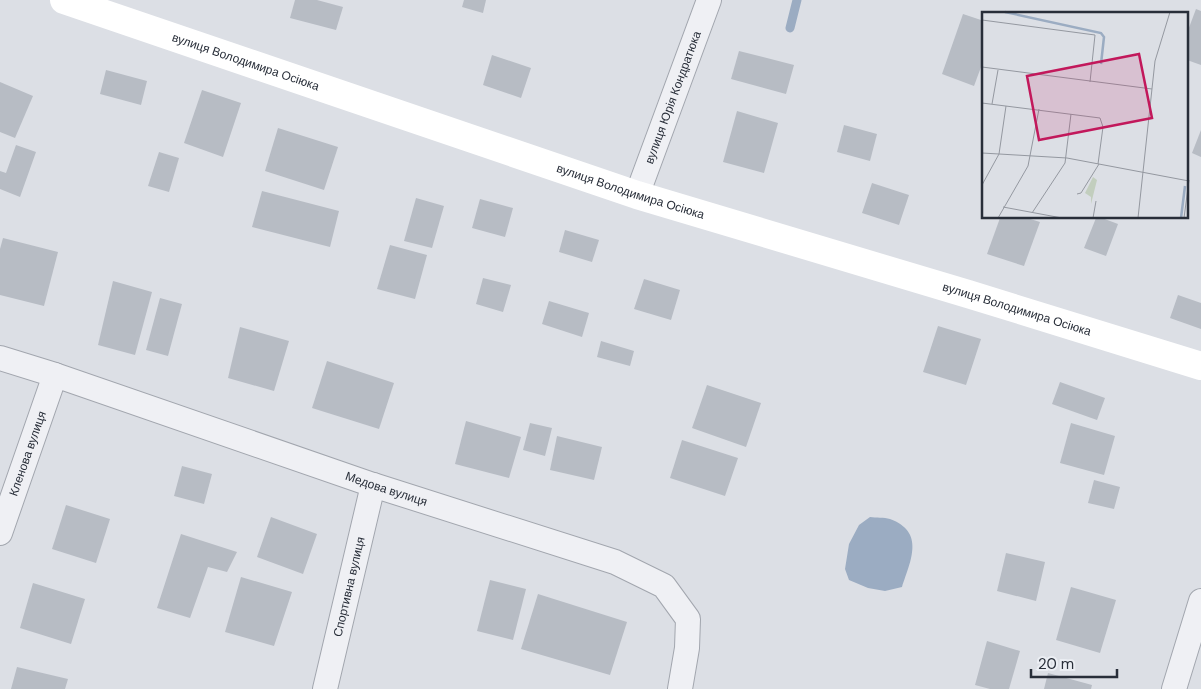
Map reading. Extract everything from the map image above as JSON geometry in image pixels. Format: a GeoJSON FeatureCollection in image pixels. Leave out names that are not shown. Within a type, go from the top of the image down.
{"type":"FeatureCollection","features":[{"type":"Feature","properties":{"kind":"street","name":"вулиця Володимира Осіюка"},"geometry":{"type":"LineString","coordinates":[[64,0],[637,195],[959,291],[1201,366]]}},
{"type":"Feature","properties":{"kind":"street","name":"вулиця Юрія Кондратюка"},"geometry":{"type":"LineString","coordinates":[[637,195],[709,0]]}},
{"type":"Feature","properties":{"kind":"street","name":"Медова вулиця"},"geometry":{"type":"LineString","coordinates":[[0,358],[373,484],[614,562],[664,586],[688,619],[687,648],[680,689]]}},
{"type":"Feature","properties":{"kind":"street","name":"Кленова вулиця"},"geometry":{"type":"LineString","coordinates":[[0,533],[55,375]]}},
{"type":"Feature","properties":{"kind":"street","name":"Спортивна вулиця"},"geometry":{"type":"LineString","coordinates":[[325,689],[373,484]]}},
{"type":"Feature","properties":{"kind":"street"},"geometry":{"type":"LineString","coordinates":[[1174,689],[1201,601]]}},
{"type":"Feature","properties":{"kind":"water"},"geometry":{"type":"Polygon","coordinates":[[[870,517],[890,519],[908,531],[912,539],[909,567],[902,587],[885,591],[868,588],[849,580],[845,569],[849,544],[859,525],[870,517]]]}},
{"type":"Feature","properties":{"kind":"building"},"geometry":{"type":"Polygon","coordinates":[[[295,0],[317,0],[343,7],[336,30],[290,18],[295,0]]]}},
{"type":"Feature","properties":{"kind":"building"},"geometry":{"type":"Polygon","coordinates":[[[464,0],[486,0],[483,13],[462,7],[464,0]]]}},
{"type":"Feature","properties":{"kind":"building"},"geometry":{"type":"Polygon","coordinates":[[[1196,9],[1201,11],[1201,65],[1188,60],[1188,30],[1196,9]]]}},
{"type":"Feature","properties":{"kind":"building"},"geometry":{"type":"Polygon","coordinates":[[[963,14],[982,20],[982,64],[974,86],[942,74],[963,14]]]}},
{"type":"Feature","properties":{"kind":"building"},"geometry":{"type":"Polygon","coordinates":[[[739,51],[794,65],[786,94],[731,79],[739,51]]]}},
{"type":"Feature","properties":{"kind":"building"},"geometry":{"type":"Polygon","coordinates":[[[492,55],[531,68],[521,98],[483,85],[492,55]]]}},
{"type":"Feature","properties":{"kind":"building"},"geometry":{"type":"Polygon","coordinates":[[[106,70],[147,81],[141,105],[100,94],[106,70]]]}},
{"type":"Feature","properties":{"kind":"building"},"geometry":{"type":"Polygon","coordinates":[[[0,82],[33,96],[15,138],[0,132],[0,82]]]}},
{"type":"Feature","properties":{"kind":"building"},"geometry":{"type":"Polygon","coordinates":[[[202,90],[241,103],[223,157],[184,143],[202,90]]]}},
{"type":"Feature","properties":{"kind":"building"},"geometry":{"type":"Polygon","coordinates":[[[737,111],[778,123],[764,173],[723,162],[737,111]]]}},
{"type":"Feature","properties":{"kind":"building"},"geometry":{"type":"Polygon","coordinates":[[[844,125],[877,134],[870,161],[837,152],[844,125]]]}},
{"type":"Feature","properties":{"kind":"building"},"geometry":{"type":"Polygon","coordinates":[[[278,128],[338,147],[324,190],[265,171],[278,128]]]}},
{"type":"Feature","properties":{"kind":"building"},"geometry":{"type":"Polygon","coordinates":[[[1201,130],[1201,157],[1192,153],[1201,130]]]}},
{"type":"Feature","properties":{"kind":"building"},"geometry":{"type":"Polygon","coordinates":[[[16,145],[36,152],[20,197],[0,189],[0,171],[6,173],[16,145]]]}},
{"type":"Feature","properties":{"kind":"building"},"geometry":{"type":"Polygon","coordinates":[[[159,152],[179,158],[169,192],[148,186],[159,152]]]}},
{"type":"Feature","properties":{"kind":"building"},"geometry":{"type":"Polygon","coordinates":[[[872,183],[909,195],[899,225],[862,213],[872,183]]]}},
{"type":"Feature","properties":{"kind":"building"},"geometry":{"type":"Polygon","coordinates":[[[262,191],[339,211],[330,247],[252,227],[262,191]]]}},
{"type":"Feature","properties":{"kind":"building"},"geometry":{"type":"Polygon","coordinates":[[[416,198],[444,206],[432,248],[404,241],[416,198]]]}},
{"type":"Feature","properties":{"kind":"building"},"geometry":{"type":"Polygon","coordinates":[[[480,199],[513,208],[505,237],[472,228],[480,199]]]}},
{"type":"Feature","properties":{"kind":"building"},"geometry":{"type":"Polygon","coordinates":[[[1000,219],[1030,219],[1040,222],[1024,266],[987,254],[1000,219]]]}},
{"type":"Feature","properties":{"kind":"building"},"geometry":{"type":"Polygon","coordinates":[[[1096,219],[1105,219],[1118,224],[1106,256],[1084,248],[1096,219]]]}},
{"type":"Feature","properties":{"kind":"building"},"geometry":{"type":"Polygon","coordinates":[[[565,230],[599,240],[592,262],[559,252],[565,230]]]}},
{"type":"Feature","properties":{"kind":"building"},"geometry":{"type":"Polygon","coordinates":[[[3,238],[58,252],[44,306],[0,295],[0,249],[3,238]]]}},
{"type":"Feature","properties":{"kind":"building"},"geometry":{"type":"Polygon","coordinates":[[[390,245],[427,255],[415,299],[377,289],[390,245]]]}},
{"type":"Feature","properties":{"kind":"building"},"geometry":{"type":"Polygon","coordinates":[[[483,278],[511,285],[503,312],[476,304],[483,278]]]}},
{"type":"Feature","properties":{"kind":"building"},"geometry":{"type":"Polygon","coordinates":[[[644,279],[680,290],[671,320],[634,309],[644,279]]]}},
{"type":"Feature","properties":{"kind":"building"},"geometry":{"type":"Polygon","coordinates":[[[113,281],[152,292],[135,355],[98,345],[113,281]]]}},
{"type":"Feature","properties":{"kind":"building"},"geometry":{"type":"Polygon","coordinates":[[[1178,295],[1201,303],[1201,329],[1170,318],[1178,295]]]}},
{"type":"Feature","properties":{"kind":"building"},"geometry":{"type":"Polygon","coordinates":[[[160,298],[182,304],[168,356],[146,350],[160,298]]]}},
{"type":"Feature","properties":{"kind":"building"},"geometry":{"type":"Polygon","coordinates":[[[549,301],[589,313],[582,337],[542,324],[549,301]]]}},
{"type":"Feature","properties":{"kind":"building"},"geometry":{"type":"Polygon","coordinates":[[[938,326],[981,339],[966,385],[923,372],[938,326]]]}},
{"type":"Feature","properties":{"kind":"building"},"geometry":{"type":"Polygon","coordinates":[[[240,327],[289,341],[274,391],[228,378],[240,327]]]}},
{"type":"Feature","properties":{"kind":"building"},"geometry":{"type":"Polygon","coordinates":[[[601,341],[634,351],[630,366],[597,357],[601,341]]]}},
{"type":"Feature","properties":{"kind":"building"},"geometry":{"type":"Polygon","coordinates":[[[327,361],[394,383],[379,429],[312,408],[327,361]]]}},
{"type":"Feature","properties":{"kind":"building"},"geometry":{"type":"Polygon","coordinates":[[[1060,382],[1105,398],[1097,420],[1052,404],[1060,382]]]}},
{"type":"Feature","properties":{"kind":"building"},"geometry":{"type":"Polygon","coordinates":[[[707,385],[761,403],[746,447],[692,428],[707,385]]]}},
{"type":"Feature","properties":{"kind":"building"},"geometry":{"type":"Polygon","coordinates":[[[466,421],[521,437],[509,478],[455,464],[466,421]]]}},
{"type":"Feature","properties":{"kind":"building"},"geometry":{"type":"Polygon","coordinates":[[[530,423],[552,428],[545,456],[523,450],[530,423]]]}},
{"type":"Feature","properties":{"kind":"building"},"geometry":{"type":"Polygon","coordinates":[[[1071,423],[1115,436],[1104,475],[1060,463],[1071,423]]]}},
{"type":"Feature","properties":{"kind":"building"},"geometry":{"type":"Polygon","coordinates":[[[557,436],[602,447],[594,480],[550,470],[557,436]]]}},
{"type":"Feature","properties":{"kind":"building"},"geometry":{"type":"Polygon","coordinates":[[[682,440],[738,458],[725,496],[670,478],[682,440]]]}},
{"type":"Feature","properties":{"kind":"building"},"geometry":{"type":"Polygon","coordinates":[[[182,466],[212,474],[204,504],[174,496],[182,466]]]}},
{"type":"Feature","properties":{"kind":"building"},"geometry":{"type":"Polygon","coordinates":[[[1094,480],[1120,487],[1114,509],[1088,503],[1094,480]]]}},
{"type":"Feature","properties":{"kind":"building"},"geometry":{"type":"Polygon","coordinates":[[[66,505],[110,519],[96,563],[52,549],[66,505]]]}},
{"type":"Feature","properties":{"kind":"building"},"geometry":{"type":"Polygon","coordinates":[[[271,517],[317,534],[303,574],[257,557],[271,517]]]}},
{"type":"Feature","properties":{"kind":"building"},"geometry":{"type":"Polygon","coordinates":[[[181,534],[237,552],[227,572],[208,567],[190,618],[157,608],[181,534]]]}},
{"type":"Feature","properties":{"kind":"building"},"geometry":{"type":"Polygon","coordinates":[[[1006,553],[1045,562],[1036,601],[997,591],[1006,553]]]}},
{"type":"Feature","properties":{"kind":"building"},"geometry":{"type":"Polygon","coordinates":[[[241,577],[292,592],[274,646],[225,632],[241,577]]]}},
{"type":"Feature","properties":{"kind":"building"},"geometry":{"type":"Polygon","coordinates":[[[490,580],[526,589],[513,640],[477,631],[490,580]]]}},
{"type":"Feature","properties":{"kind":"building"},"geometry":{"type":"Polygon","coordinates":[[[33,583],[85,599],[71,644],[20,628],[33,583]]]}},
{"type":"Feature","properties":{"kind":"building"},"geometry":{"type":"Polygon","coordinates":[[[1071,587],[1116,600],[1100,653],[1056,640],[1071,587]]]}},
{"type":"Feature","properties":{"kind":"building"},"geometry":{"type":"Polygon","coordinates":[[[538,594],[627,622],[610,675],[521,649],[538,594]]]}},
{"type":"Feature","properties":{"kind":"building"},"geometry":{"type":"Polygon","coordinates":[[[987,641],[1020,651],[1009,689],[990,689],[975,685],[987,641]]]}},
{"type":"Feature","properties":{"kind":"building"},"geometry":{"type":"Polygon","coordinates":[[[17,667],[68,679],[65,689],[11,689],[17,667]]]}},
{"type":"Feature","properties":{"kind":"building"},"geometry":{"type":"Polygon","coordinates":[[[1048,673],[1092,685],[1091,689],[1044,689],[1048,673]]]}},
{"type":"Feature","properties":{"kind":"waterway"},"geometry":{"type":"LineString","coordinates":[[790,28],[797,0]]}}]}
